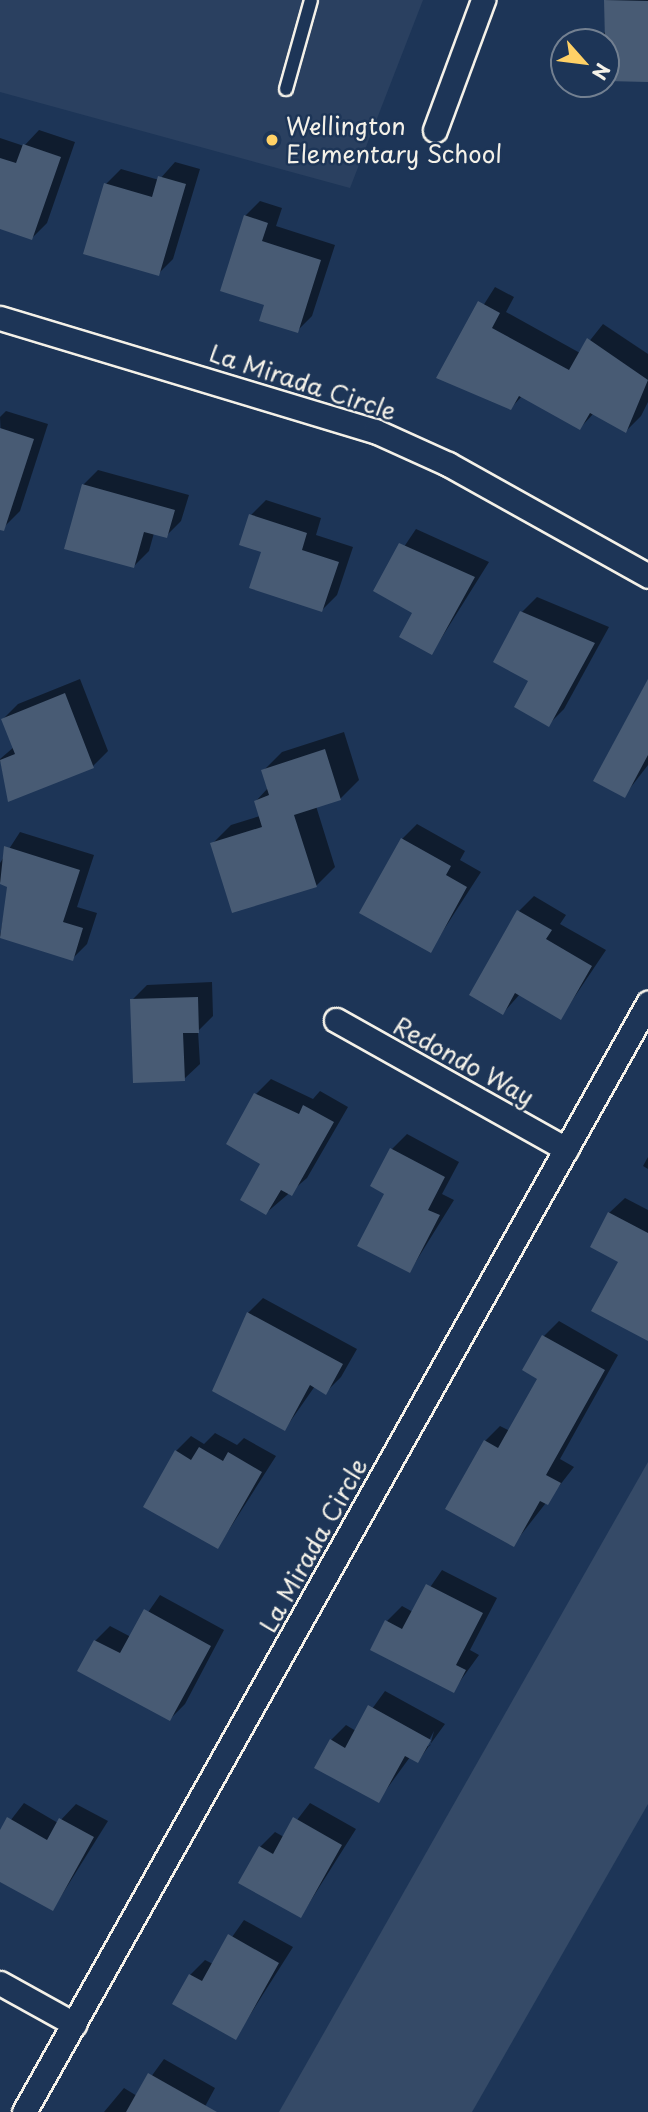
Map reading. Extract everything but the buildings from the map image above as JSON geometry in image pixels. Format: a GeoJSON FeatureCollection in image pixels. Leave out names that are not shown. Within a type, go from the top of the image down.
{"type":"FeatureCollection","features":[{"type":"Feature","properties":{"kind":"street"},"geometry":{"type":"LineString","coordinates":[[435,130],[483,0]]}},
{"type":"Feature","properties":{"kind":"street","name":"La Mirada Circle"},"geometry":{"type":"LineString","coordinates":[[0,318],[375,431],[448,464],[648,576]]}},
{"type":"Feature","properties":{"kind":"street","name":"La Mirada Circle"},"geometry":{"type":"LineString","coordinates":[[24,2112],[648,1003]]}},
{"type":"Feature","properties":{"kind":"street","name":"Redondo Way"},"geometry":{"type":"LineString","coordinates":[[336,1020],[566,1149]]}},
{"type":"Feature","properties":{"kind":"street"},"geometry":{"type":"LineString","coordinates":[[0,1983],[74,2024]]}},
{"type":"Feature","properties":{"kind":"lane"},"geometry":{"type":"LineString","coordinates":[[286,89],[311,0]]}},
{"type":"Feature","properties":{"kind":"shaded area","name":"Wellington Elementary School"},"geometry":{"type":"Polygon","coordinates":[[[0,0],[423,0],[350,188],[0,92],[0,0]]]}},
{"type":"Feature","properties":{"kind":"shaded area"},"geometry":{"type":"Polygon","coordinates":[[[648,1462],[648,1804],[472,2112],[279,2112],[648,1462]]]}},
{"type":"Feature","properties":{"kind":"place","name":"Wellington Elementary School"},"geometry":{"type":"Point","coordinates":[272,140]}}]}
